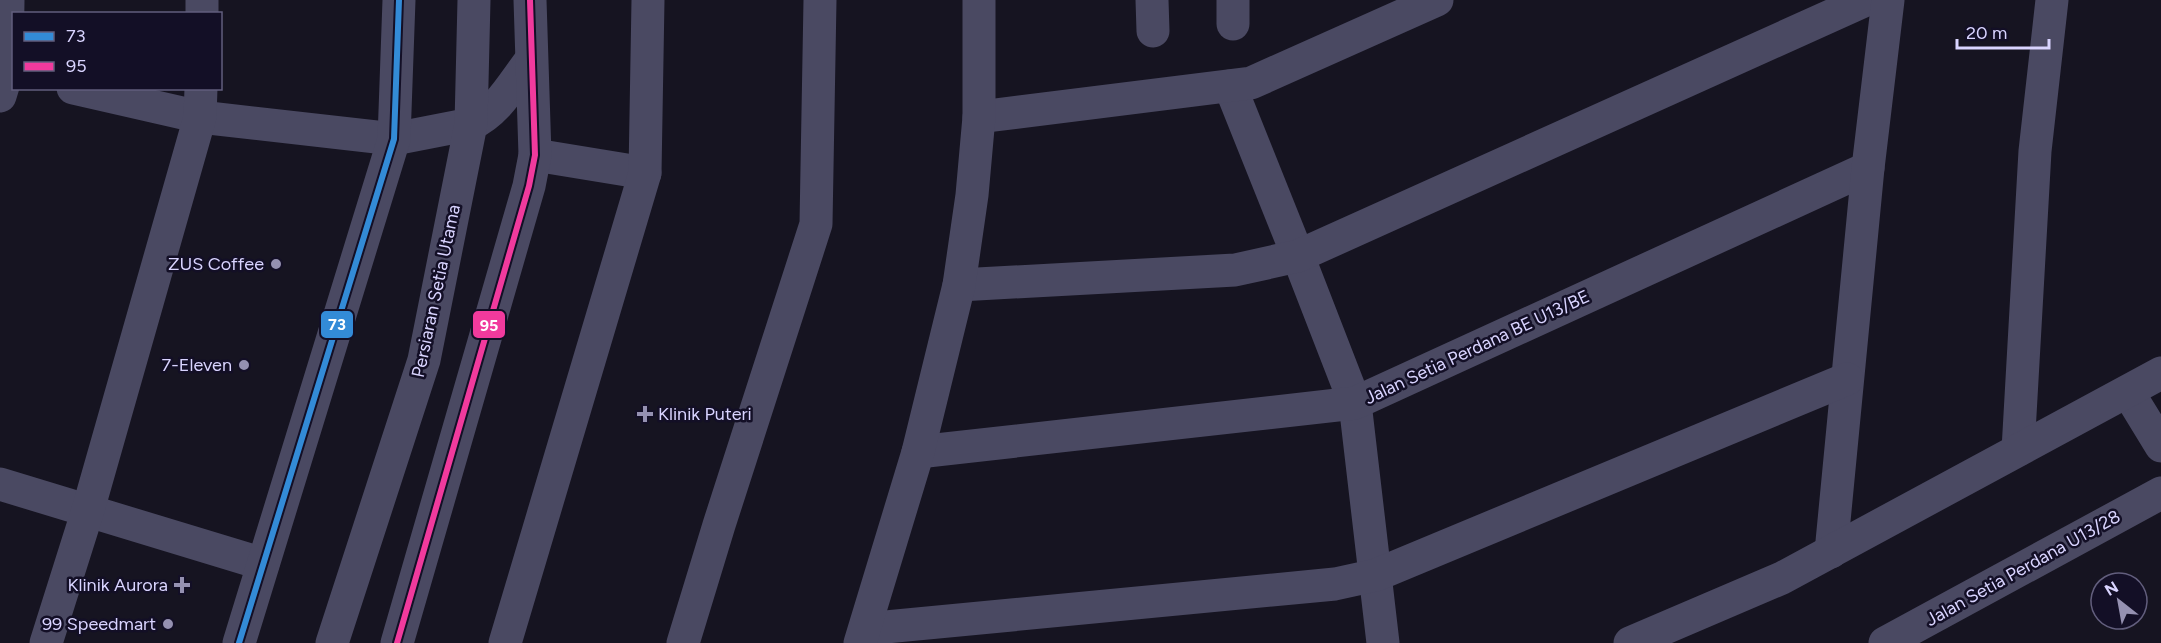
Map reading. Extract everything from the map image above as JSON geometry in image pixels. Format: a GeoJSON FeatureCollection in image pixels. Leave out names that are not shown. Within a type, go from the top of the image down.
{"type":"FeatureCollection","features":[{"type":"Feature","properties":{"kind":"street"},"geometry":{"type":"LineString","coordinates":[[7,82],[8,0]]}},
{"type":"Feature","properties":{"kind":"street"},"geometry":{"type":"LineString","coordinates":[[239,643],[394,139],[399,0]]}},
{"type":"Feature","properties":{"kind":"street","name":"Persiaran Setia Utama"},"geometry":{"type":"LineString","coordinates":[[332,643],[424,360],[471,124],[474,0]]}},
{"type":"Feature","properties":{"kind":"street"},"geometry":{"type":"LineString","coordinates":[[397,643],[529,186],[535,155],[530,0]]}},
{"type":"Feature","properties":{"kind":"street"},"geometry":{"type":"LineString","coordinates":[[505,643],[645,173],[648,0]]}},
{"type":"Feature","properties":{"kind":"street"},"geometry":{"type":"LineString","coordinates":[[683,643],[718,525],[816,224],[820,0]]}},
{"type":"Feature","properties":{"kind":"street"},"geometry":{"type":"LineString","coordinates":[[980,0],[979,117],[972,195],[959,285],[918,452],[862,636],[1335,584],[1376,575],[1847,379]]}},
{"type":"Feature","properties":{"kind":"street"},"geometry":{"type":"LineString","coordinates":[[979,117],[1251,83],[1437,0]]}},
{"type":"Feature","properties":{"kind":"street"},"geometry":{"type":"LineString","coordinates":[[959,285],[1235,270],[1298,256],[1866,0]]}},
{"type":"Feature","properties":{"kind":"street"},"geometry":{"type":"LineString","coordinates":[[1831,552],[1868,168],[1888,0]]}},
{"type":"Feature","properties":{"kind":"street"},"geometry":{"type":"LineString","coordinates":[[2018,450],[2035,151],[2052,0]]}},
{"type":"Feature","properties":{"kind":"street"},"geometry":{"type":"LineString","coordinates":[[90,90],[200,103],[394,139],[471,124],[491,112],[531,60]]}},
{"type":"Feature","properties":{"kind":"street"},"geometry":{"type":"LineString","coordinates":[[1230,86],[1354,403],[1383,643]]}},
{"type":"Feature","properties":{"kind":"street"},"geometry":{"type":"LineString","coordinates":[[46,643],[88,510],[200,103]]}},
{"type":"Feature","properties":{"kind":"street"},"geometry":{"type":"LineString","coordinates":[[535,155],[645,173]]}},
{"type":"Feature","properties":{"kind":"street","name":"Jalan Setia Perdana BE U13/BE"},"geometry":{"type":"LineString","coordinates":[[918,452],[1354,403],[1868,168]]}},
{"type":"Feature","properties":{"kind":"street"},"geometry":{"type":"LineString","coordinates":[[1630,643],[1782,578],[2161,373]]}},
{"type":"Feature","properties":{"kind":"street"},"geometry":{"type":"LineString","coordinates":[[2128,392],[2161,447]]}},
{"type":"Feature","properties":{"kind":"street"},"geometry":{"type":"LineString","coordinates":[[0,484],[263,564]]}},
{"type":"Feature","properties":{"kind":"street","name":"Jalan Setia Perdana U13/28"},"geometry":{"type":"LineString","coordinates":[[1885,643],[2161,493]]}},
{"type":"Feature","properties":{"kind":"transit line","name":"73"},"geometry":{"type":"LineString","coordinates":[[239,643],[394,139],[399,0]]}},
{"type":"Feature","properties":{"kind":"transit line","name":"95"},"geometry":{"type":"LineString","coordinates":[[397,643],[529,186],[535,155],[530,0]]}},
{"type":"Feature","properties":{"kind":"place","name":"ZUS Coffee"},"geometry":{"type":"Point","coordinates":[276,264]}},
{"type":"Feature","properties":{"kind":"place","name":"7-Eleven"},"geometry":{"type":"Point","coordinates":[244,365]}},
{"type":"Feature","properties":{"kind":"place","name":"Klinik Puteri"},"geometry":{"type":"Point","coordinates":[645,414]}},
{"type":"Feature","properties":{"kind":"place","name":"Klinik Aurora"},"geometry":{"type":"Point","coordinates":[182,585]}},
{"type":"Feature","properties":{"kind":"place","name":"99 Speedmart"},"geometry":{"type":"Point","coordinates":[168,624]}}]}
